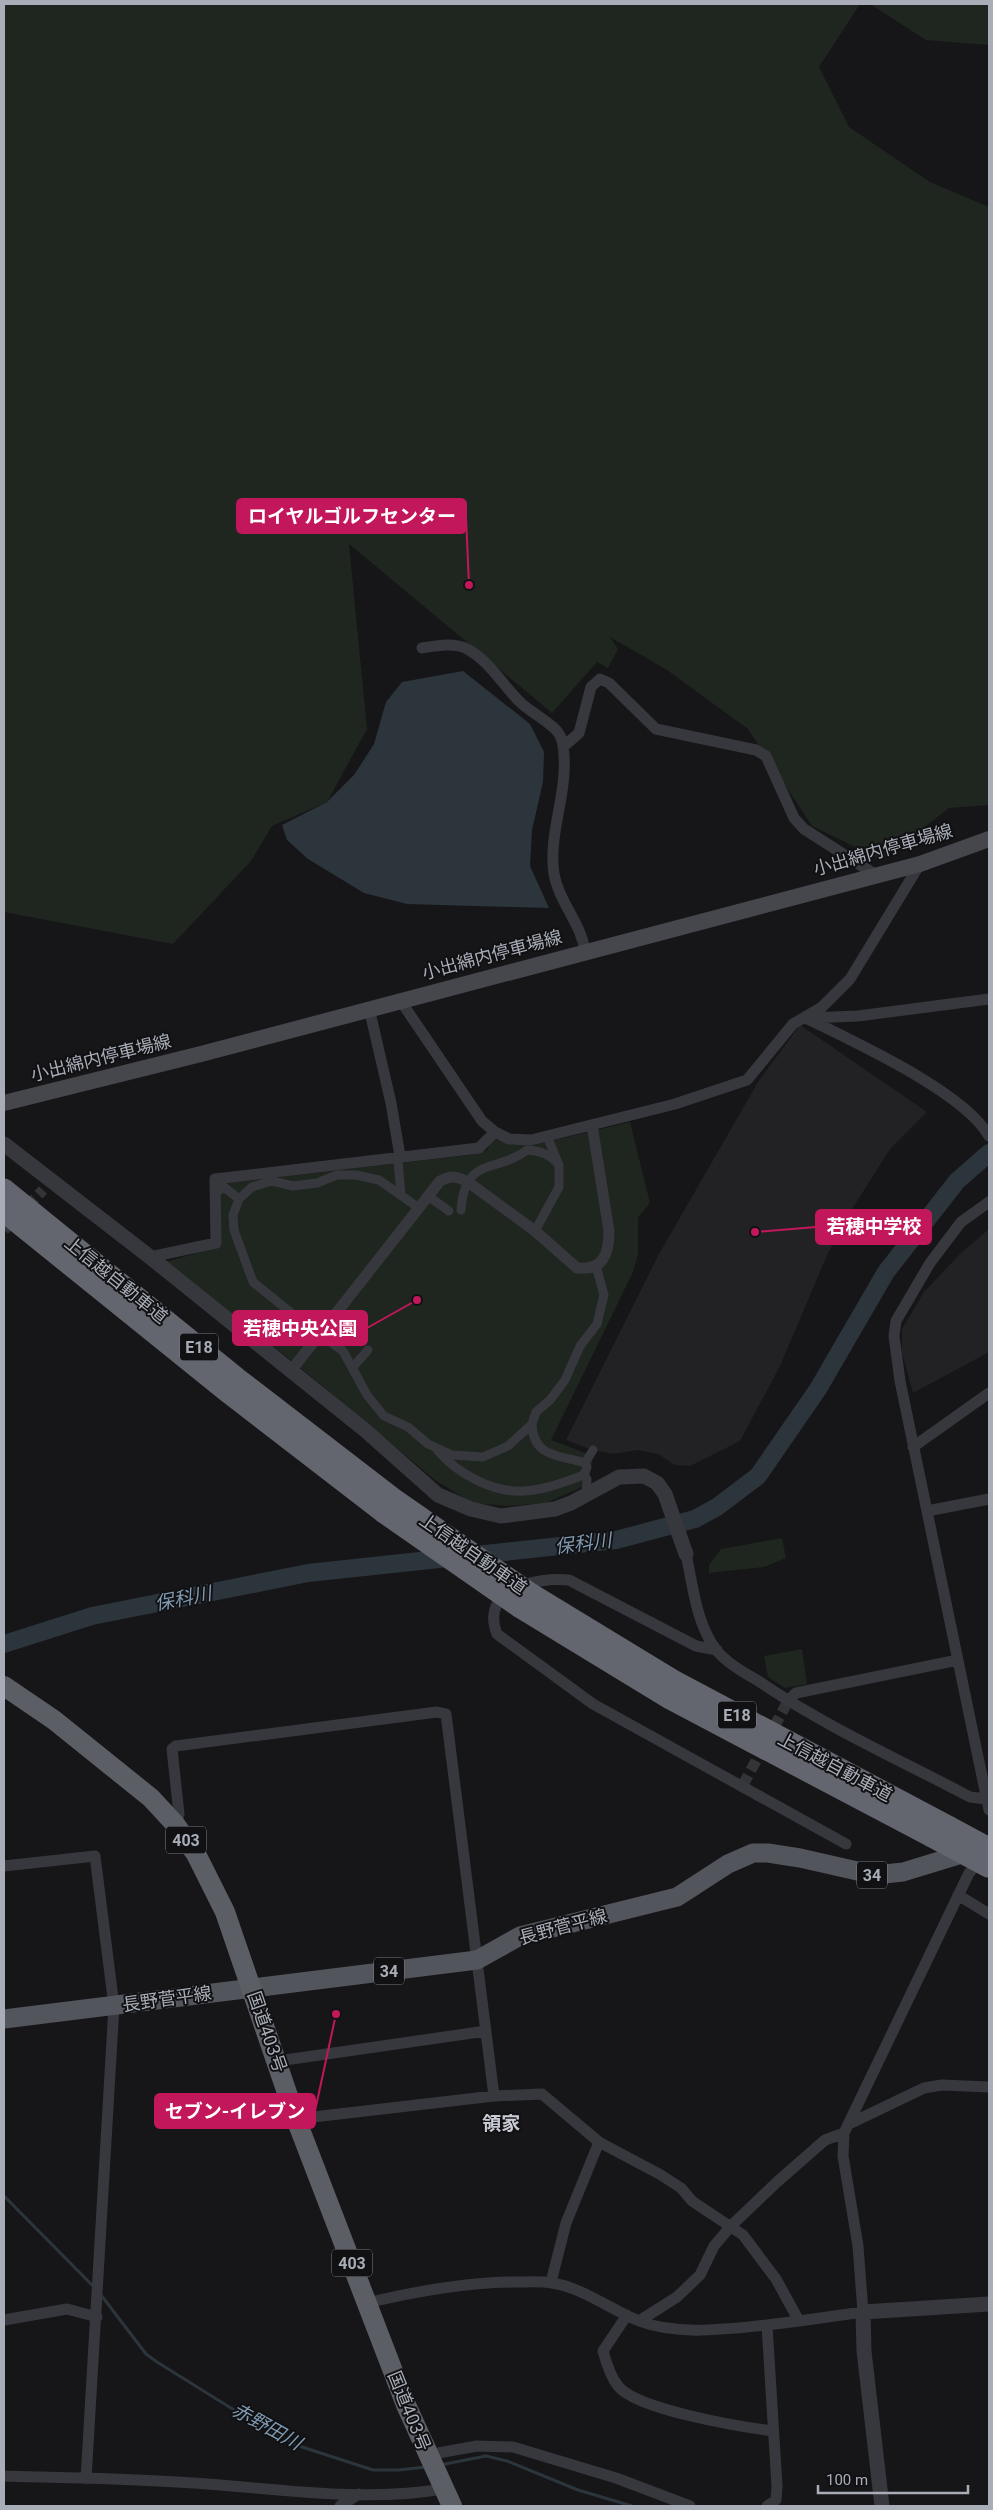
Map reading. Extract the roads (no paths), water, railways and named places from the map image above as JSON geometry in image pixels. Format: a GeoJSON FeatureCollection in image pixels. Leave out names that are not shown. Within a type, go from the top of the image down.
{"type":"FeatureCollection","features":[{"type":"Feature","properties":{"kind":"highway","name":"上信越自動車道"},"geometry":{"type":"LineString","coordinates":[[4,1189],[230,1372],[391,1507]]}},
{"type":"Feature","properties":{"kind":"highway","name":"上信越自動車道"},"geometry":{"type":"LineString","coordinates":[[4,1212],[248,1409],[524,1600],[615,1667],[687,1708],[930,1836],[989,1856]]}},
{"type":"Feature","properties":{"kind":"highway","name":"上信越自動車道"},"geometry":{"type":"LineString","coordinates":[[524,1600],[950,1827],[989,1856]]}},
{"type":"Feature","properties":{"kind":"highway","name":"国道403号"},"geometry":{"type":"LineString","coordinates":[[4,1686],[54,1720],[109,1762],[151,1798],[174,1824],[196,1854],[225,1912],[278,2061],[296,2119],[367,2303],[438,2478]]}},
{"type":"Feature","properties":{"kind":"main road","name":"小出綿内停車場線"},"geometry":{"type":"LineString","coordinates":[[4,1103],[201,1054],[369,1008],[920,864],[989,839]]}},
{"type":"Feature","properties":{"kind":"main road","name":"長野菅平線"},"geometry":{"type":"LineString","coordinates":[[4,2019],[477,1960],[520,1936],[678,1897],[728,1864],[753,1853],[768,1853],[800,1858],[875,1875],[903,1872],[989,1856]]}},
{"type":"Feature","properties":{"kind":"street"},"geometry":{"type":"LineString","coordinates":[[422,648],[452,645],[465,648],[476,654],[520,703],[556,731],[562,739],[565,758],[554,848],[554,875],[562,897],[583,937],[585,951]]}},
{"type":"Feature","properties":{"kind":"street"},"geometry":{"type":"LineString","coordinates":[[563,747],[579,733],[591,687],[600,679],[609,683],[656,729],[756,750],[766,756],[794,818],[804,829],[876,875]]}},
{"type":"Feature","properties":{"kind":"street"},"geometry":{"type":"LineString","coordinates":[[400,1000],[469,1104],[494,1132],[509,1138],[524,1140],[547,1136],[675,1104],[747,1080],[793,1024],[806,1018],[841,991],[920,864]]}},
{"type":"Feature","properties":{"kind":"street"},"geometry":{"type":"LineString","coordinates":[[806,1018],[858,1016],[989,999]]}},
{"type":"Feature","properties":{"kind":"street"},"geometry":{"type":"LineString","coordinates":[[369,1008],[399,1159],[401,1195]]}},
{"type":"Feature","properties":{"kind":"street"},"geometry":{"type":"LineString","coordinates":[[806,1018],[869,1050],[938,1090],[967,1109],[988,1133]]}},
{"type":"Feature","properties":{"kind":"street"},"geometry":{"type":"LineString","coordinates":[[290,1372],[321,1335],[440,1181],[447,1177],[456,1176],[468,1182],[535,1231],[577,1268],[596,1266],[609,1249],[609,1231],[592,1125]]}},
{"type":"Feature","properties":{"kind":"street"},"geometry":{"type":"LineString","coordinates":[[223,1186],[479,1148],[494,1132]]}},
{"type":"Feature","properties":{"kind":"street"},"geometry":{"type":"LineString","coordinates":[[535,1231],[559,1187],[559,1165],[547,1136]]}},
{"type":"Feature","properties":{"kind":"street"},"geometry":{"type":"LineString","coordinates":[[4,1144],[47,1186],[150,1257],[290,1372],[366,1431],[438,1495],[452,1503],[502,1516],[555,1509],[619,1477],[644,1476],[656,1483],[665,1494],[686,1554],[698,1612],[717,1650],[726,1660],[788,1701],[970,1797],[988,1804]]}},
{"type":"Feature","properties":{"kind":"street"},"geometry":{"type":"LineString","coordinates":[[461,1210],[462,1196],[468,1182],[473,1174],[486,1166],[522,1155],[526,1150],[541,1151],[551,1156],[559,1165]]}},
{"type":"Feature","properties":{"kind":"street"},"geometry":{"type":"LineString","coordinates":[[295,1316],[253,1282],[234,1230],[234,1215],[240,1199],[252,1188],[272,1181],[293,1186],[317,1182],[337,1175],[356,1174],[378,1180],[419,1208]]}},
{"type":"Feature","properties":{"kind":"street"},"geometry":{"type":"LineString","coordinates":[[223,1186],[240,1199]]}},
{"type":"Feature","properties":{"kind":"street"},"geometry":{"type":"LineString","coordinates":[[150,1257],[216,1243],[223,1186]]}},
{"type":"Feature","properties":{"kind":"street"},"geometry":{"type":"LineString","coordinates":[[428,1196],[449,1211]]}},
{"type":"Feature","properties":{"kind":"street"},"geometry":{"type":"LineString","coordinates":[[988,1804],[926,1511],[900,1381],[894,1336],[896,1321],[930,1263],[960,1222],[989,1202]]}},
{"type":"Feature","properties":{"kind":"street"},"geometry":{"type":"LineString","coordinates":[[585,1463],[543,1452],[532,1439],[532,1424],[536,1412],[550,1400],[565,1380],[580,1346],[597,1324],[604,1294],[596,1266]]}},
{"type":"Feature","properties":{"kind":"street"},"geometry":{"type":"LineString","coordinates":[[321,1335],[343,1351],[366,1395],[384,1416],[408,1427],[435,1447],[452,1455],[483,1457],[508,1446],[532,1424]]}},
{"type":"Feature","properties":{"kind":"street"},"geometry":{"type":"LineString","coordinates":[[353,1367],[368,1350]]}},
{"type":"Feature","properties":{"kind":"street"},"geometry":{"type":"LineString","coordinates":[[913,1446],[989,1393]]}},
{"type":"Feature","properties":{"kind":"street"},"geometry":{"type":"LineString","coordinates":[[435,1447],[448,1462],[486,1485],[523,1491],[552,1486],[584,1475]]}},
{"type":"Feature","properties":{"kind":"street"},"geometry":{"type":"LineString","coordinates":[[584,1475],[587,1467],[585,1463],[593,1450]]}},
{"type":"Feature","properties":{"kind":"street"},"geometry":{"type":"LineString","coordinates":[[584,1475],[587,1479],[586,1495]]}},
{"type":"Feature","properties":{"kind":"street"},"geometry":{"type":"LineString","coordinates":[[926,1511],[989,1500]]}},
{"type":"Feature","properties":{"kind":"street"},"geometry":{"type":"LineString","coordinates":[[717,1650],[696,1646],[569,1580],[556,1579],[527,1582],[510,1591],[499,1601],[493,1612],[493,1624],[497,1634],[593,1704],[846,1844]]}},
{"type":"Feature","properties":{"kind":"street"},"geometry":{"type":"LineString","coordinates":[[788,1701],[796,1693],[958,1660]]}},
{"type":"Feature","properties":{"kind":"street"},"geometry":{"type":"LineString","coordinates":[[174,1824],[179,1814],[172,1749],[176,1746],[437,1712],[446,1714],[494,2096]]}},
{"type":"Feature","properties":{"kind":"street"},"geometry":{"type":"LineString","coordinates":[[4,1866],[95,1856],[114,2006],[95,2297],[97,2316],[86,2479]]}},
{"type":"Feature","properties":{"kind":"street"},"geometry":{"type":"LineString","coordinates":[[882,2506],[864,2351],[858,2246],[843,2156],[846,2129],[969,1873],[989,1856]]}},
{"type":"Feature","properties":{"kind":"street"},"geometry":{"type":"LineString","coordinates":[[958,1895],[989,1914]]}},
{"type":"Feature","properties":{"kind":"street"},"geometry":{"type":"LineString","coordinates":[[278,2061],[486,2031]]}},
{"type":"Feature","properties":{"kind":"street"},"geometry":{"type":"LineString","coordinates":[[639,2321],[677,2297],[700,2275],[714,2246],[731,2226],[825,2140],[924,2088],[942,2085],[989,2087]]}},
{"type":"Feature","properties":{"kind":"street"},"geometry":{"type":"LineString","coordinates":[[296,2119],[494,2096],[542,2094],[599,2142],[661,2175],[681,2188],[692,2201],[743,2235],[758,2252],[776,2279],[799,2321]]}},
{"type":"Feature","properties":{"kind":"street"},"geometry":{"type":"LineString","coordinates":[[551,2282],[566,2223],[599,2142]]}},
{"type":"Feature","properties":{"kind":"street"},"geometry":{"type":"LineString","coordinates":[[367,2303],[448,2286],[492,2282],[551,2282],[571,2287],[639,2321],[660,2327],[705,2331],[767,2326],[863,2312],[989,2304]]}},
{"type":"Feature","properties":{"kind":"street"},"geometry":{"type":"LineString","coordinates":[[4,2320],[68,2309],[97,2316]]}},
{"type":"Feature","properties":{"kind":"street"},"geometry":{"type":"LineString","coordinates":[[627,2315],[602,2350],[619,2387],[650,2404],[729,2426],[773,2431]]}},
{"type":"Feature","properties":{"kind":"street"},"geometry":{"type":"LineString","coordinates":[[767,2326],[777,2486],[776,2500],[767,2506]]}},
{"type":"Feature","properties":{"kind":"street"},"geometry":{"type":"LineString","coordinates":[[4,2476],[192,2483],[359,2494],[411,2495],[438,2478],[477,2446],[513,2447],[616,2478],[690,2506]]}},
{"type":"Feature","properties":{"kind":"street"},"geometry":{"type":"LineString","coordinates":[[340,2506],[359,2494]]}},
{"type":"Feature","properties":{"kind":"waterway","name":"保科川"},"geometry":{"type":"LineString","coordinates":[[4,1644],[92,1616],[308,1573],[616,1540],[695,1519],[717,1507],[758,1476],[818,1389],[886,1272],[957,1181],[989,1153]]}},
{"type":"Feature","properties":{"kind":"waterway","name":"赤野田川"},"geometry":{"type":"LineString","coordinates":[[4,2196],[94,2287]]}},
{"type":"Feature","properties":{"kind":"waterway","name":"赤野田川"},"geometry":{"type":"LineString","coordinates":[[101,2295],[146,2354],[255,2423],[296,2445],[373,2470],[426,2467]]}},
{"type":"Feature","properties":{"kind":"waterway","name":"赤野田川"},"geometry":{"type":"LineString","coordinates":[[440,2465],[486,2456],[507,2461],[578,2490],[632,2506]]}},
{"type":"Feature","properties":{"kind":"tunnel"},"geometry":{"type":"LineString","coordinates":[[4,1230],[43,1190]]}},
{"type":"Feature","properties":{"kind":"tunnel"},"geometry":{"type":"LineString","coordinates":[[743,1785],[788,1701]]}},
{"type":"Feature","properties":{"kind":"place","name":"ロイヤルゴルフセンター"},"geometry":{"type":"Point","coordinates":[469,585]}},
{"type":"Feature","properties":{"kind":"place","name":"若穂中学校"},"geometry":{"type":"Point","coordinates":[755,1232]}},
{"type":"Feature","properties":{"kind":"place","name":"若穂中央公園"},"geometry":{"type":"Point","coordinates":[417,1300]}},
{"type":"Feature","properties":{"kind":"place","name":"セブン-イレブン"},"geometry":{"type":"Point","coordinates":[336,2014]}},
{"type":"Feature","properties":{"kind":"district","name":"領家"},"geometry":{"type":"Point","coordinates":[501,2123]}}]}
